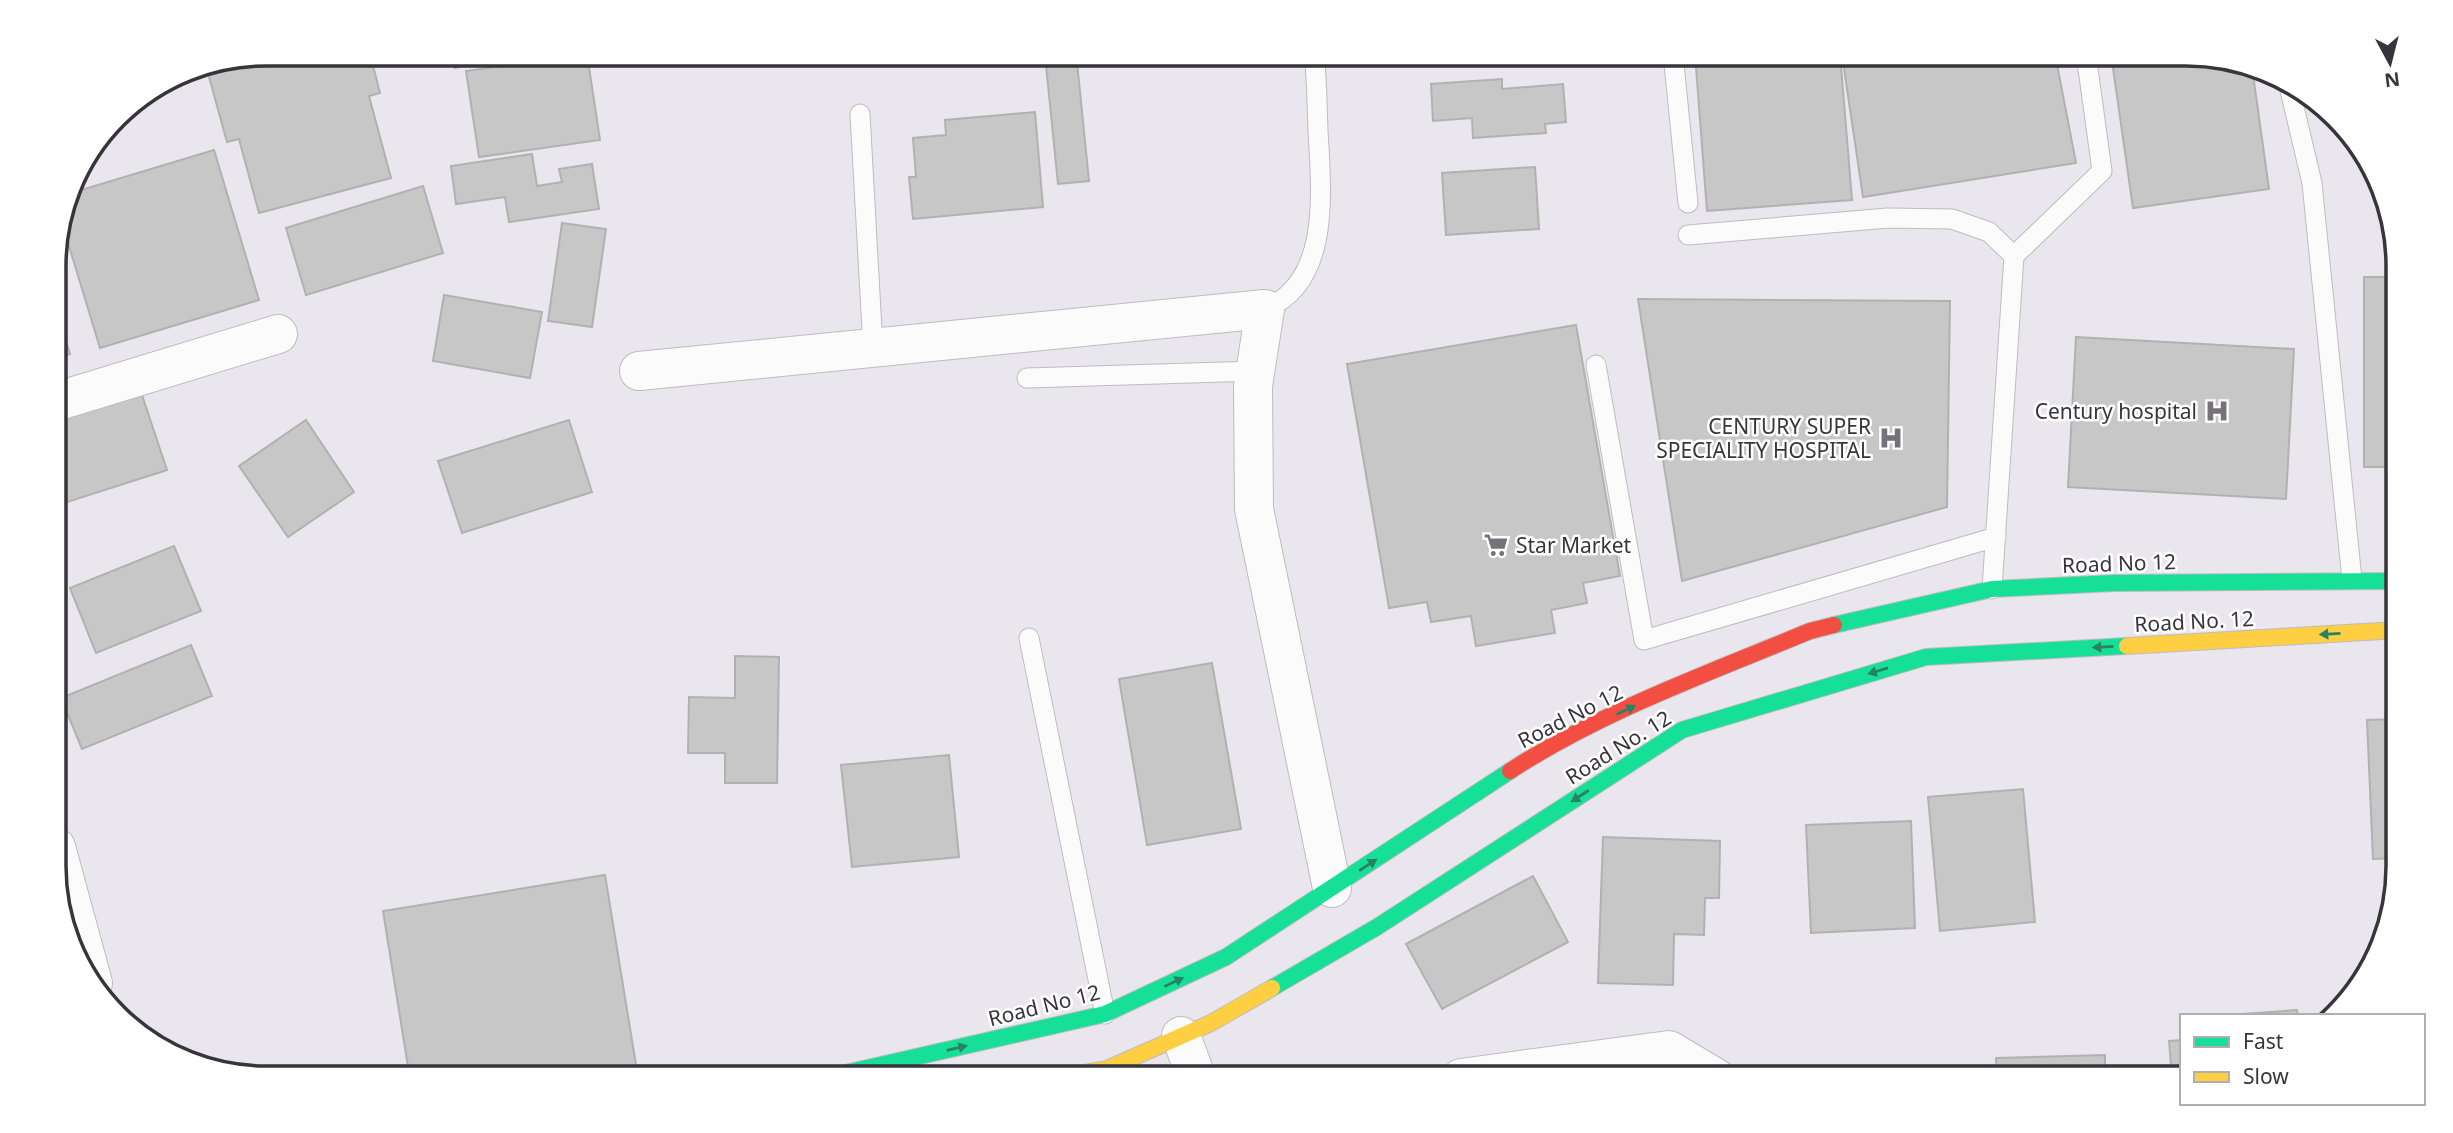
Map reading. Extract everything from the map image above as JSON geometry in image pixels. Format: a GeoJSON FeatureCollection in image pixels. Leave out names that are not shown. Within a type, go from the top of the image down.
{"type":"FeatureCollection","features":[{"type":"Feature","properties":{"kind":"main road","name":"Road No 12"},"geometry":{"type":"LineString","coordinates":[[876,1066],[1105,1014],[1226,957],[1548,746],[1660,694],[1810,631],[1992,589],[2115,583],[2386,581]]}},
{"type":"Feature","properties":{"kind":"main road","name":"Road No. 12"},"geometry":{"type":"LineString","coordinates":[[1114,1066],[1211,1023],[1377,927],[1682,730],[1926,657],[2386,631]]}},
{"type":"Feature","properties":{"kind":"street"},"geometry":{"type":"LineString","coordinates":[[639,371],[1265,309],[1256,371],[1252,452],[1255,509],[1332,888]]}},
{"type":"Feature","properties":{"kind":"street"},"geometry":{"type":"LineString","coordinates":[[67,398],[278,334]]}},
{"type":"Feature","properties":{"kind":"street"},"geometry":{"type":"LineString","coordinates":[[68,890],[82,944]]}},
{"type":"Feature","properties":{"kind":"street"},"geometry":{"type":"LineString","coordinates":[[1181,1036],[1192,1066]]}},
{"type":"Feature","properties":{"kind":"street"},"geometry":{"type":"LineString","coordinates":[[1554,1066],[1669,1050],[1696,1066]]}},
{"type":"Feature","properties":{"kind":"lane"},"geometry":{"type":"LineString","coordinates":[[1265,309],[1284,301],[1297,285],[1312,250],[1323,209],[1315,66]]}},
{"type":"Feature","properties":{"kind":"lane"},"geometry":{"type":"LineString","coordinates":[[1674,66],[1688,203]]}},
{"type":"Feature","properties":{"kind":"lane"},"geometry":{"type":"LineString","coordinates":[[1992,589],[2014,256],[2074,202],[2102,171],[2088,66]]}},
{"type":"Feature","properties":{"kind":"lane"},"geometry":{"type":"LineString","coordinates":[[2292,97],[2312,183],[2352,580]]}},
{"type":"Feature","properties":{"kind":"lane"},"geometry":{"type":"LineString","coordinates":[[860,114],[873,348]]}},
{"type":"Feature","properties":{"kind":"lane"},"geometry":{"type":"LineString","coordinates":[[1688,235],[1888,218],[1952,219],[1989,232],[2014,256]]}},
{"type":"Feature","properties":{"kind":"lane"},"geometry":{"type":"LineString","coordinates":[[1596,365],[1644,640],[1996,537]]}},
{"type":"Feature","properties":{"kind":"lane"},"geometry":{"type":"LineString","coordinates":[[1027,378],[1256,371]]}},
{"type":"Feature","properties":{"kind":"lane"},"geometry":{"type":"LineString","coordinates":[[1029,638],[1105,1014]]}},
{"type":"Feature","properties":{"kind":"building"},"geometry":{"type":"Polygon","coordinates":[[[266,66],[373,66],[380,93],[369,96],[391,178],[259,213],[239,139],[227,142],[209,75],[227,70],[266,66]]]}},
{"type":"Feature","properties":{"kind":"building"},"geometry":{"type":"Polygon","coordinates":[[[502,66],[589,66],[600,140],[479,157],[466,71],[502,66]]]}},
{"type":"Feature","properties":{"kind":"building"},"geometry":{"type":"Polygon","coordinates":[[[1046,66],[1077,66],[1089,181],[1058,184],[1046,66]]]}},
{"type":"Feature","properties":{"kind":"building"},"geometry":{"type":"Polygon","coordinates":[[[1696,66],[1841,66],[1852,200],[1707,211],[1696,66]]]}},
{"type":"Feature","properties":{"kind":"building"},"geometry":{"type":"Polygon","coordinates":[[[1844,66],[2057,66],[2076,163],[1863,197],[1844,66]]]}},
{"type":"Feature","properties":{"kind":"building"},"geometry":{"type":"Polygon","coordinates":[[[2113,66],[2213,68],[2254,79],[2269,189],[2133,208],[2113,66]]]}},
{"type":"Feature","properties":{"kind":"building"},"geometry":{"type":"Polygon","coordinates":[[[1502,79],[1502,89],[1563,84],[1566,122],[1545,124],[1546,133],[1473,138],[1472,118],[1433,121],[1431,84],[1502,79]]]}},
{"type":"Feature","properties":{"kind":"building"},"geometry":{"type":"Polygon","coordinates":[[[1035,112],[1043,207],[913,219],[909,177],[916,177],[913,138],[946,135],[945,120],[1035,112]]]}},
{"type":"Feature","properties":{"kind":"building"},"geometry":{"type":"Polygon","coordinates":[[[214,150],[259,300],[100,348],[68,242],[73,215],[82,190],[214,150]]]}},
{"type":"Feature","properties":{"kind":"building"},"geometry":{"type":"Polygon","coordinates":[[[532,154],[537,186],[562,182],[559,169],[592,164],[599,209],[509,222],[505,197],[456,204],[451,166],[532,154]]]}},
{"type":"Feature","properties":{"kind":"building"},"geometry":{"type":"Polygon","coordinates":[[[1535,167],[1539,229],[1446,235],[1442,173],[1535,167]]]}},
{"type":"Feature","properties":{"kind":"building"},"geometry":{"type":"Polygon","coordinates":[[[423,186],[443,253],[306,295],[286,228],[423,186]]]}},
{"type":"Feature","properties":{"kind":"building"},"geometry":{"type":"Polygon","coordinates":[[[562,223],[606,229],[592,327],[548,321],[562,223]]]}},
{"type":"Feature","properties":{"kind":"building"},"geometry":{"type":"Polygon","coordinates":[[[2364,277],[2386,277],[2386,467],[2364,467],[2364,277]]]}},
{"type":"Feature","properties":{"kind":"building"},"geometry":{"type":"Polygon","coordinates":[[[444,295],[542,312],[530,378],[433,361],[444,295]]]}},
{"type":"Feature","properties":{"kind":"building"},"geometry":{"type":"Polygon","coordinates":[[[1638,299],[1950,301],[1947,507],[1682,581],[1638,299]]]}},
{"type":"Feature","properties":{"kind":"building"},"geometry":{"type":"Polygon","coordinates":[[[1576,325],[1620,576],[1583,583],[1587,603],[1551,610],[1555,633],[1476,646],[1471,616],[1431,622],[1427,602],[1389,608],[1347,364],[1576,325]]]}},
{"type":"Feature","properties":{"kind":"building"},"geometry":{"type":"Polygon","coordinates":[[[2076,337],[2294,349],[2286,499],[2068,487],[2076,337]]]}},
{"type":"Feature","properties":{"kind":"building"},"geometry":{"type":"Polygon","coordinates":[[[138,383],[167,470],[67,502],[67,406],[138,383]]]}},
{"type":"Feature","properties":{"kind":"building"},"geometry":{"type":"Polygon","coordinates":[[[306,420],[354,492],[288,537],[239,466],[306,420]]]}},
{"type":"Feature","properties":{"kind":"building"},"geometry":{"type":"Polygon","coordinates":[[[569,420],[592,492],[462,533],[438,461],[569,420]]]}},
{"type":"Feature","properties":{"kind":"building"},"geometry":{"type":"Polygon","coordinates":[[[174,546],[201,611],[96,653],[70,588],[174,546]]]}},
{"type":"Feature","properties":{"kind":"building"},"geometry":{"type":"Polygon","coordinates":[[[191,645],[212,696],[82,749],[66,711],[66,696],[191,645]]]}},
{"type":"Feature","properties":{"kind":"building"},"geometry":{"type":"Polygon","coordinates":[[[735,656],[779,657],[777,783],[725,783],[725,753],[688,753],[689,697],[735,698],[735,656]]]}},
{"type":"Feature","properties":{"kind":"building"},"geometry":{"type":"Polygon","coordinates":[[[1212,663],[1241,829],[1147,845],[1119,679],[1212,663]]]}},
{"type":"Feature","properties":{"kind":"building"},"geometry":{"type":"Polygon","coordinates":[[[2386,719],[2386,858],[2373,859],[2367,720],[2386,719]]]}},
{"type":"Feature","properties":{"kind":"building"},"geometry":{"type":"Polygon","coordinates":[[[949,755],[959,857],[852,867],[841,765],[949,755]]]}},
{"type":"Feature","properties":{"kind":"building"},"geometry":{"type":"Polygon","coordinates":[[[2023,789],[2035,922],[1940,931],[1928,797],[2023,789]]]}},
{"type":"Feature","properties":{"kind":"building"},"geometry":{"type":"Polygon","coordinates":[[[1911,821],[1915,928],[1811,933],[1806,825],[1911,821]]]}},
{"type":"Feature","properties":{"kind":"building"},"geometry":{"type":"Polygon","coordinates":[[[1603,837],[1720,841],[1719,898],[1705,898],[1704,935],[1674,934],[1673,985],[1598,983],[1603,837]]]}},
{"type":"Feature","properties":{"kind":"building"},"geometry":{"type":"Polygon","coordinates":[[[605,875],[636,1066],[408,1066],[383,911],[605,875]]]}},
{"type":"Feature","properties":{"kind":"building"},"geometry":{"type":"Polygon","coordinates":[[[1533,876],[1568,942],[1442,1009],[1406,944],[1533,876]]]}},
{"type":"Feature","properties":{"kind":"building"},"geometry":{"type":"Polygon","coordinates":[[[2297,1010],[2298,1014],[2241,1014],[2297,1010]]]}},
{"type":"Feature","properties":{"kind":"building"},"geometry":{"type":"Polygon","coordinates":[[[2180,1040],[2180,1066],[2171,1066],[2169,1041],[2180,1040]]]}},
{"type":"Feature","properties":{"kind":"building"},"geometry":{"type":"Polygon","coordinates":[[[2105,1055],[2105,1066],[1996,1066],[1996,1058],[2105,1055]]]}},
{"type":"Feature","properties":{"kind":"traffic: fast"},"geometry":{"type":"LineString","coordinates":[[1834,625],[1992,589],[2115,583],[2386,581]]}},
{"type":"Feature","properties":{"kind":"traffic: fast"},"geometry":{"type":"LineString","coordinates":[[1272,988],[1377,927],[1682,730],[1926,657],[2127,646]]}},
{"type":"Feature","properties":{"kind":"traffic: fast"},"geometry":{"type":"LineString","coordinates":[[876,1066],[1105,1014],[1226,957],[1510,771]]}},
{"type":"Feature","properties":{"kind":"traffic: slow"},"geometry":{"type":"LineString","coordinates":[[2127,646],[2386,631]]}},
{"type":"Feature","properties":{"kind":"traffic: slow"},"geometry":{"type":"LineString","coordinates":[[1114,1066],[1211,1023],[1272,988]]}},
{"type":"Feature","properties":{"kind":"traffic: jam"},"geometry":{"type":"LineString","coordinates":[[1510,771],[1545,749],[1619,711],[1810,631],[1834,625]]}},
{"type":"Feature","properties":{"kind":"place","name":"Century hospital"},"geometry":{"type":"Point","coordinates":[2217,411]}},
{"type":"Feature","properties":{"kind":"place","name":"CENTURY SUPER SPECIALITY HOSPITAL"},"geometry":{"type":"Point","coordinates":[1891,438]}},
{"type":"Feature","properties":{"kind":"place","name":"Star Market"},"geometry":{"type":"Point","coordinates":[1496,545]}}]}
